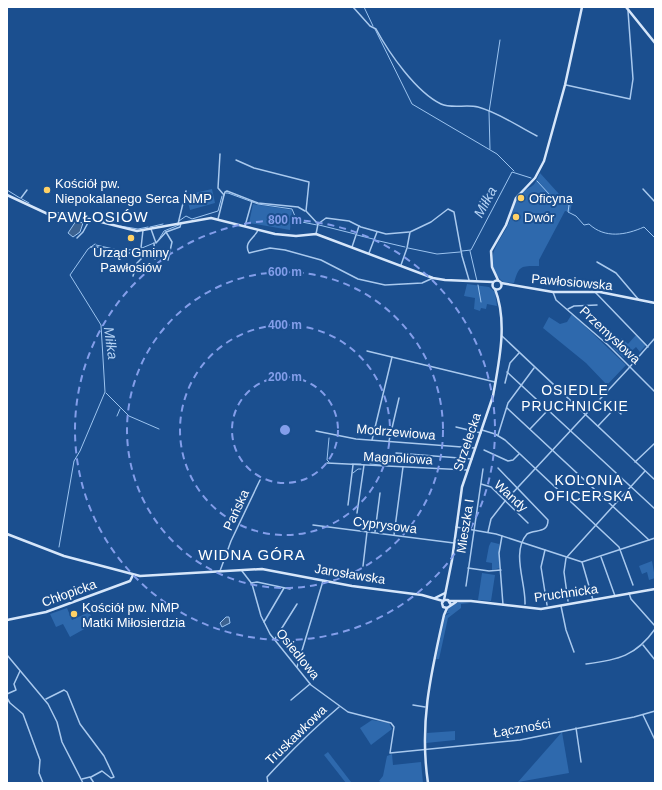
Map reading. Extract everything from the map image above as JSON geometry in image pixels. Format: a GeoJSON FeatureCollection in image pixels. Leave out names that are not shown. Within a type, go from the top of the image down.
{"type":"FeatureCollection","features":[{"type":"Feature","properties":{"kind":"street"},"geometry":{"type":"LineString","coordinates":[[353,7],[374,27],[414,81],[424,92],[440,104],[447,106],[474,106],[507,118],[537,136]]}},
{"type":"Feature","properties":{"kind":"street"},"geometry":{"type":"LineString","coordinates":[[493,283],[493,272],[490,258],[493,246],[506,226],[516,198],[535,178],[544,161],[564,85],[582,7]]}},
{"type":"Feature","properties":{"kind":"street"},"geometry":{"type":"LineString","coordinates":[[626,7],[655,43]]}},
{"type":"Feature","properties":{"kind":"street"},"geometry":{"type":"LineString","coordinates":[[564,85],[630,99],[633,79],[628,11]]}},
{"type":"Feature","properties":{"kind":"street"},"geometry":{"type":"LineString","coordinates":[[220,154],[218,188],[224,195]]}},
{"type":"Feature","properties":{"kind":"street"},"geometry":{"type":"LineString","coordinates":[[236,160],[255,168],[309,182],[306,211]]}},
{"type":"Feature","properties":{"kind":"street"},"geometry":{"type":"LineString","coordinates":[[643,189],[655,202]]}},
{"type":"Feature","properties":{"kind":"street"},"geometry":{"type":"LineString","coordinates":[[21,198],[27,190]]}},
{"type":"Feature","properties":{"kind":"street"},"geometry":{"type":"LineString","coordinates":[[154,243],[161,239],[166,232],[180,227],[179,223],[186,191]]}},
{"type":"Feature","properties":{"kind":"street"},"geometry":{"type":"LineString","coordinates":[[218,219],[225,192],[228,191],[252,201],[298,207],[306,211],[318,224]]}},
{"type":"Feature","properties":{"kind":"street"},"geometry":{"type":"LineString","coordinates":[[7,195],[50,215],[70,215],[131,230],[150,229],[206,218],[218,219],[258,230],[288,236],[316,234],[368,252],[433,278],[483,283],[493,283],[498,280]]}},
{"type":"Feature","properties":{"kind":"street"},"geometry":{"type":"LineString","coordinates":[[245,226],[252,201]]}},
{"type":"Feature","properties":{"kind":"street"},"geometry":{"type":"LineString","coordinates":[[316,234],[318,224],[326,218],[349,221],[359,226],[386,234],[410,232],[431,222],[448,209],[451,210],[455,216],[462,256],[470,282]]}},
{"type":"Feature","properties":{"kind":"street"},"geometry":{"type":"LineString","coordinates":[[77,238],[83,232],[90,220]]}},
{"type":"Feature","properties":{"kind":"street"},"geometry":{"type":"LineString","coordinates":[[352,247],[359,226]]}},
{"type":"Feature","properties":{"kind":"street"},"geometry":{"type":"LineString","coordinates":[[150,229],[154,243],[155,258]]}},
{"type":"Feature","properties":{"kind":"street"},"geometry":{"type":"LineString","coordinates":[[133,276],[137,263],[142,258],[141,248],[143,230]]}},
{"type":"Feature","properties":{"kind":"street"},"geometry":{"type":"LineString","coordinates":[[258,230],[249,240],[247,250],[249,253],[270,248],[285,250],[321,260],[358,279],[385,285],[422,283],[433,278]]}},
{"type":"Feature","properties":{"kind":"street"},"geometry":{"type":"LineString","coordinates":[[166,232],[172,242],[168,260]]}},
{"type":"Feature","properties":{"kind":"street"},"geometry":{"type":"LineString","coordinates":[[368,252],[377,232]]}},
{"type":"Feature","properties":{"kind":"street"},"geometry":{"type":"LineString","coordinates":[[401,265],[410,232]]}},
{"type":"Feature","properties":{"kind":"street"},"geometry":{"type":"LineString","coordinates":[[92,247],[124,253],[141,248]]}},
{"type":"Feature","properties":{"kind":"street"},"geometry":{"type":"LineString","coordinates":[[597,262],[616,273],[639,301]]}},
{"type":"Feature","properties":{"kind":"street"},"geometry":{"type":"LineString","coordinates":[[493,272],[498,280],[499,287]]}},
{"type":"Feature","properties":{"kind":"street"},"geometry":{"type":"LineString","coordinates":[[493,283],[499,287]]}},
{"type":"Feature","properties":{"kind":"street","name":"Pawłosiowska"},"geometry":{"type":"LineString","coordinates":[[499,287],[510,285],[553,292],[594,292],[655,303]]}},
{"type":"Feature","properties":{"kind":"street","name":"Strzelecka"},"geometry":{"type":"LineString","coordinates":[[442,606],[454,543],[462,487],[481,431],[495,382],[502,336],[498,298],[499,287]]}},
{"type":"Feature","properties":{"kind":"street","name":"Przemysłowa"},"geometry":{"type":"LineString","coordinates":[[553,292],[556,300],[631,366],[655,392]]}},
{"type":"Feature","properties":{"kind":"street"},"geometry":{"type":"LineString","coordinates":[[594,292],[648,347]]}},
{"type":"Feature","properties":{"kind":"street"},"geometry":{"type":"LineString","coordinates":[[568,309],[574,306],[597,305]]}},
{"type":"Feature","properties":{"kind":"street"},"geometry":{"type":"LineString","coordinates":[[502,336],[534,368],[655,480]]}},
{"type":"Feature","properties":{"kind":"street"},"geometry":{"type":"LineString","coordinates":[[488,532],[491,519],[505,501],[631,366],[655,338]]}},
{"type":"Feature","properties":{"kind":"street"},"geometry":{"type":"LineString","coordinates":[[501,343],[506,341]]}},
{"type":"Feature","properties":{"kind":"street"},"geometry":{"type":"LineString","coordinates":[[367,351],[495,382]]}},
{"type":"Feature","properties":{"kind":"street"},"geometry":{"type":"LineString","coordinates":[[505,383],[510,363],[519,353]]}},
{"type":"Feature","properties":{"kind":"street"},"geometry":{"type":"LineString","coordinates":[[372,440],[392,357]]}},
{"type":"Feature","properties":{"kind":"street"},"geometry":{"type":"LineString","coordinates":[[498,435],[507,408],[534,368]]}},
{"type":"Feature","properties":{"kind":"street"},"geometry":{"type":"LineString","coordinates":[[507,372],[655,510]]}},
{"type":"Feature","properties":{"kind":"street"},"geometry":{"type":"LineString","coordinates":[[389,441],[398,398]]}},
{"type":"Feature","properties":{"kind":"street"},"geometry":{"type":"LineString","coordinates":[[598,427],[618,405]]}},
{"type":"Feature","properties":{"kind":"street"},"geometry":{"type":"LineString","coordinates":[[507,408],[649,540]]}},
{"type":"Feature","properties":{"kind":"street"},"geometry":{"type":"LineString","coordinates":[[615,408],[621,414]]}},
{"type":"Feature","properties":{"kind":"street"},"geometry":{"type":"LineString","coordinates":[[530,429],[548,410]]}},
{"type":"Feature","properties":{"kind":"street"},"geometry":{"type":"LineString","coordinates":[[456,427],[498,435],[535,468],[621,550],[633,585]]}},
{"type":"Feature","properties":{"kind":"street","name":"Modrzewiowa"},"geometry":{"type":"LineString","coordinates":[[316,431],[356,439],[475,448]]}},
{"type":"Feature","properties":{"kind":"street"},"geometry":{"type":"LineString","coordinates":[[635,462],[655,443]]}},
{"type":"Feature","properties":{"kind":"street"},"geometry":{"type":"LineString","coordinates":[[484,450],[508,461],[513,460],[519,454]]}},
{"type":"Feature","properties":{"kind":"street"},"geometry":{"type":"LineString","coordinates":[[396,453],[472,459]]}},
{"type":"Feature","properties":{"kind":"street","name":"Magnoliowa"},"geometry":{"type":"LineString","coordinates":[[327,463],[468,470]]}},
{"type":"Feature","properties":{"kind":"street"},"geometry":{"type":"LineString","coordinates":[[348,505],[353,464]]}},
{"type":"Feature","properties":{"kind":"street"},"geometry":{"type":"LineString","coordinates":[[358,514],[364,465]]}},
{"type":"Feature","properties":{"kind":"street"},"geometry":{"type":"LineString","coordinates":[[394,535],[403,467]]}},
{"type":"Feature","properties":{"kind":"street"},"geometry":{"type":"LineString","coordinates":[[498,468],[548,520],[548,524],[544,529],[527,534],[522,543],[520,556],[525,604]]}},
{"type":"Feature","properties":{"kind":"street","name":"Mieszka I"},"geometry":{"type":"LineString","coordinates":[[466,586],[483,469]]}},
{"type":"Feature","properties":{"kind":"street"},"geometry":{"type":"LineString","coordinates":[[568,601],[564,572],[566,558],[645,472]]}},
{"type":"Feature","properties":{"kind":"street","name":"Pańska"},"geometry":{"type":"LineString","coordinates":[[220,571],[231,541],[260,480]]}},
{"type":"Feature","properties":{"kind":"street","name":"Wandy"},"geometry":{"type":"LineString","coordinates":[[481,484],[491,487],[528,523]]}},
{"type":"Feature","properties":{"kind":"street"},"geometry":{"type":"LineString","coordinates":[[375,533],[380,493]]}},
{"type":"Feature","properties":{"kind":"street","name":"Cyprysowa"},"geometry":{"type":"LineString","coordinates":[[313,525],[454,543]]}},
{"type":"Feature","properties":{"kind":"street"},"geometry":{"type":"LineString","coordinates":[[456,527],[488,532],[582,562],[655,538]]}},
{"type":"Feature","properties":{"kind":"street"},"geometry":{"type":"LineString","coordinates":[[363,566],[367,532]]}},
{"type":"Feature","properties":{"kind":"street","name":"Jarosławska"},"geometry":{"type":"LineString","coordinates":[[7,534],[49,550],[133,575],[153,576],[242,569],[262,569],[323,581],[422,595],[434,599],[449,600]]}},
{"type":"Feature","properties":{"kind":"street"},"geometry":{"type":"LineString","coordinates":[[502,536],[499,549],[503,605]]}},
{"type":"Feature","properties":{"kind":"street"},"geometry":{"type":"LineString","coordinates":[[544,550],[541,567],[547,605]]}},
{"type":"Feature","properties":{"kind":"street"},"geometry":{"type":"LineString","coordinates":[[601,557],[616,596]]}},
{"type":"Feature","properties":{"kind":"street"},"geometry":{"type":"LineString","coordinates":[[582,562],[593,600]]}},
{"type":"Feature","properties":{"kind":"street"},"geometry":{"type":"LineString","coordinates":[[468,568],[489,571],[501,570]]}},
{"type":"Feature","properties":{"kind":"street","name":"Osiedlowa"},"geometry":{"type":"LineString","coordinates":[[242,569],[251,583],[264,622],[274,640],[310,684],[339,707],[354,714],[387,721],[394,727],[390,753]]}},
{"type":"Feature","properties":{"kind":"street","name":"Chłopicka"},"geometry":{"type":"LineString","coordinates":[[7,620],[59,608],[129,581],[133,575]]}},
{"type":"Feature","properties":{"kind":"street"},"geometry":{"type":"LineString","coordinates":[[296,667],[305,644],[323,581]]}},
{"type":"Feature","properties":{"kind":"street"},"geometry":{"type":"LineString","coordinates":[[251,583],[257,582],[290,589]]}},
{"type":"Feature","properties":{"kind":"street"},"geometry":{"type":"LineString","coordinates":[[264,622],[284,588]]}},
{"type":"Feature","properties":{"kind":"street","name":"Pruchnicka"},"geometry":{"type":"LineString","coordinates":[[449,600],[456,602],[471,601],[541,609],[655,589]]}},
{"type":"Feature","properties":{"kind":"street"},"geometry":{"type":"LineString","coordinates":[[434,599],[441,597],[445,593],[450,605]]}},
{"type":"Feature","properties":{"kind":"street"},"geometry":{"type":"LineString","coordinates":[[586,664],[617,658],[643,645],[655,627],[631,599],[629,593]]}},
{"type":"Feature","properties":{"kind":"street","name":"Jarosławska"},"geometry":{"type":"LineString","coordinates":[[434,599],[442,606]]}},
{"type":"Feature","properties":{"kind":"street","name":"Pruchnicka"},"geometry":{"type":"LineString","coordinates":[[444,614],[450,605],[456,602]]}},
{"type":"Feature","properties":{"kind":"street"},"geometry":{"type":"LineString","coordinates":[[274,640],[297,604]]}},
{"type":"Feature","properties":{"kind":"street"},"geometry":{"type":"LineString","coordinates":[[442,606],[447,608]]}},
{"type":"Feature","properties":{"kind":"street"},"geometry":{"type":"LineString","coordinates":[[428,783],[424,750],[426,707],[444,614],[442,606]]}},
{"type":"Feature","properties":{"kind":"street"},"geometry":{"type":"LineString","coordinates":[[561,606],[566,630],[574,652]]}},
{"type":"Feature","properties":{"kind":"street"},"geometry":{"type":"LineString","coordinates":[[643,645],[655,660]]}},
{"type":"Feature","properties":{"kind":"street"},"geometry":{"type":"LineString","coordinates":[[7,655],[46,700],[56,718],[64,746],[83,783]]}},
{"type":"Feature","properties":{"kind":"street"},"geometry":{"type":"LineString","coordinates":[[7,694],[16,690],[14,684],[20,671]]}},
{"type":"Feature","properties":{"kind":"street"},"geometry":{"type":"LineString","coordinates":[[291,700],[310,684]]}},
{"type":"Feature","properties":{"kind":"street"},"geometry":{"type":"LineString","coordinates":[[46,700],[64,690],[67,692],[80,724],[104,756],[114,777],[110,778],[102,772],[82,779]]}},
{"type":"Feature","properties":{"kind":"street"},"geometry":{"type":"LineString","coordinates":[[7,698],[10,703],[23,714],[40,760],[39,774],[43,783]]}},
{"type":"Feature","properties":{"kind":"street"},"geometry":{"type":"LineString","coordinates":[[413,705],[426,707]]}},
{"type":"Feature","properties":{"kind":"street","name":"Truskawkowa"},"geometry":{"type":"LineString","coordinates":[[268,783],[267,777],[305,736],[339,707]]}},
{"type":"Feature","properties":{"kind":"street","name":"Łączności"},"geometry":{"type":"LineString","coordinates":[[390,753],[520,740],[643,715],[655,711]]}},
{"type":"Feature","properties":{"kind":"street"},"geometry":{"type":"LineString","coordinates":[[643,715],[655,740]]}},
{"type":"Feature","properties":{"kind":"street"},"geometry":{"type":"LineString","coordinates":[[576,728],[581,762]]}},
{"type":"Feature","properties":{"kind":"street"},"geometry":{"type":"LineString","coordinates":[[91,777],[94,783]]}},
{"type":"Feature","properties":{"kind":"shaded area"},"geometry":{"type":"Polygon","coordinates":[[[540,173],[559,194],[572,203],[570,212],[565,211],[539,260],[539,266],[528,266],[519,270],[514,283],[503,282],[496,275],[493,268],[493,254],[508,225],[515,203],[519,196],[523,191],[536,182],[540,173]]]}},
{"type":"Feature","properties":{"kind":"shaded area"},"geometry":{"type":"Polygon","coordinates":[[[212,189],[215,203],[190,210],[186,195],[212,189]]]}},
{"type":"Feature","properties":{"kind":"shaded area"},"geometry":{"type":"Polygon","coordinates":[[[253,204],[292,210],[290,230],[249,223],[253,204]]]}},
{"type":"Feature","properties":{"kind":"shaded area"},"geometry":{"type":"Polygon","coordinates":[[[76,221],[83,223],[80,232],[73,237],[68,233],[76,221]]]}},
{"type":"Feature","properties":{"kind":"shaded area"},"geometry":{"type":"Polygon","coordinates":[[[467,284],[489,287],[495,292],[497,306],[487,304],[486,309],[481,308],[480,311],[474,309],[475,298],[464,296],[467,284]]]}},
{"type":"Feature","properties":{"kind":"shaded area"},"geometry":{"type":"Polygon","coordinates":[[[572,314],[626,365],[607,385],[586,363],[543,328],[549,317],[560,324],[567,322],[572,314]]]}},
{"type":"Feature","properties":{"kind":"shaded area"},"geometry":{"type":"Polygon","coordinates":[[[636,335],[646,345],[640,352],[636,347],[624,358],[613,348],[622,338],[628,344],[636,335]]]}},
{"type":"Feature","properties":{"kind":"shaded area"},"geometry":{"type":"Polygon","coordinates":[[[491,542],[499,544],[500,568],[492,570],[492,563],[486,562],[491,542]]]}},
{"type":"Feature","properties":{"kind":"shaded area"},"geometry":{"type":"Polygon","coordinates":[[[652,561],[655,578],[649,580],[647,572],[642,574],[639,566],[652,561]]]}},
{"type":"Feature","properties":{"kind":"shaded area"},"geometry":{"type":"Polygon","coordinates":[[[482,573],[495,575],[491,601],[478,600],[482,573]]]}},
{"type":"Feature","properties":{"kind":"shaded area"},"geometry":{"type":"Polygon","coordinates":[[[461,602],[470,603],[461,604],[461,608],[448,618],[439,659],[436,659],[445,616],[450,613],[445,614],[448,612],[447,610],[451,605],[461,602]]]}},
{"type":"Feature","properties":{"kind":"shaded area"},"geometry":{"type":"Polygon","coordinates":[[[67,608],[72,620],[89,612],[95,623],[70,637],[63,624],[56,627],[50,614],[67,608]]]}},
{"type":"Feature","properties":{"kind":"shaded area"},"geometry":{"type":"Polygon","coordinates":[[[226,617],[229,617],[230,623],[222,627],[220,623],[226,617]]]}},
{"type":"Feature","properties":{"kind":"shaded area"},"geometry":{"type":"Polygon","coordinates":[[[372,720],[389,723],[392,729],[371,745],[360,728],[372,720]]]}},
{"type":"Feature","properties":{"kind":"shaded area"},"geometry":{"type":"Polygon","coordinates":[[[455,731],[455,740],[426,743],[427,733],[455,731]]]}},
{"type":"Feature","properties":{"kind":"shaded area"},"geometry":{"type":"Polygon","coordinates":[[[562,732],[569,773],[518,782],[562,732]]]}},
{"type":"Feature","properties":{"kind":"shaded area"},"geometry":{"type":"Polygon","coordinates":[[[328,752],[351,782],[346,783],[324,755],[328,752]]]}},
{"type":"Feature","properties":{"kind":"shaded area"},"geometry":{"type":"Polygon","coordinates":[[[392,754],[393,765],[421,762],[423,783],[382,783],[379,781],[383,776],[387,756],[392,754]]]}},
{"type":"Feature","properties":{"kind":"waterway"},"geometry":{"type":"LineString","coordinates":[[364,7],[373,26]]}},
{"type":"Feature","properties":{"kind":"waterway"},"geometry":{"type":"LineString","coordinates":[[375,29],[412,104],[497,154],[514,171]]}},
{"type":"Feature","properties":{"kind":"waterway"},"geometry":{"type":"LineString","coordinates":[[490,149],[489,112],[500,40]]}},
{"type":"Feature","properties":{"kind":"waterway","name":"Miłka"},"geometry":{"type":"LineString","coordinates":[[462,251],[471,250],[512,172],[531,178]]}},
{"type":"Feature","properties":{"kind":"waterway","name":"Miłka"},"geometry":{"type":"LineString","coordinates":[[537,181],[550,195],[569,205],[568,212],[576,216],[584,225],[589,224],[595,229],[609,234],[623,234],[644,227],[655,238]]}},
{"type":"Feature","properties":{"kind":"waterway"},"geometry":{"type":"LineString","coordinates":[[7,190],[20,198]]}},
{"type":"Feature","properties":{"kind":"waterway","name":"Miłka"},"geometry":{"type":"LineString","coordinates":[[226,193],[258,204],[292,209],[297,221],[317,225]]}},
{"type":"Feature","properties":{"kind":"waterway","name":"Miłka"},"geometry":{"type":"LineString","coordinates":[[179,221],[186,216],[192,219],[218,211],[222,196]]}},
{"type":"Feature","properties":{"kind":"waterway"},"geometry":{"type":"LineString","coordinates":[[22,199],[29,203]]}},
{"type":"Feature","properties":{"kind":"waterway"},"geometry":{"type":"LineString","coordinates":[[49,212],[61,213]]}},
{"type":"Feature","properties":{"kind":"waterway"},"geometry":{"type":"LineString","coordinates":[[63,213],[74,214]]}},
{"type":"Feature","properties":{"kind":"waterway"},"geometry":{"type":"LineString","coordinates":[[150,227],[163,224]]}},
{"type":"Feature","properties":{"kind":"waterway","name":"Miłka"},"geometry":{"type":"LineString","coordinates":[[159,239],[164,231],[179,225]]}},
{"type":"Feature","properties":{"kind":"waterway","name":"Miłka"},"geometry":{"type":"LineString","coordinates":[[319,225],[355,234]]}},
{"type":"Feature","properties":{"kind":"waterway"},"geometry":{"type":"LineString","coordinates":[[120,226],[138,229],[148,227]]}},
{"type":"Feature","properties":{"kind":"waterway","name":"Miłka"},"geometry":{"type":"LineString","coordinates":[[357,235],[373,239]]}},
{"type":"Feature","properties":{"kind":"waterway","name":"Miłka"},"geometry":{"type":"LineString","coordinates":[[375,240],[405,247]]}},
{"type":"Feature","properties":{"kind":"waterway","name":"Miłka"},"geometry":{"type":"LineString","coordinates":[[142,248],[154,243]]}},
{"type":"Feature","properties":{"kind":"waterway","name":"Miłka"},"geometry":{"type":"LineString","coordinates":[[59,547],[74,461],[80,451],[105,392],[101,325],[70,275],[88,249],[95,244]]}},
{"type":"Feature","properties":{"kind":"waterway","name":"Miłka"},"geometry":{"type":"LineString","coordinates":[[96,245],[122,251],[140,248]]}},
{"type":"Feature","properties":{"kind":"waterway","name":"Miłka"},"geometry":{"type":"LineString","coordinates":[[408,248],[437,254],[460,252]]}},
{"type":"Feature","properties":{"kind":"waterway"},"geometry":{"type":"LineString","coordinates":[[470,251],[477,281]]}},
{"type":"Feature","properties":{"kind":"waterway"},"geometry":{"type":"LineString","coordinates":[[478,285],[481,302]]}},
{"type":"Feature","properties":{"kind":"waterway"},"geometry":{"type":"LineString","coordinates":[[106,393],[129,416],[159,429]]}},
{"type":"Feature","properties":{"kind":"waterway"},"geometry":{"type":"LineString","coordinates":[[117,416],[120,409]]}},
{"type":"Feature","properties":{"kind":"waterway"},"geometry":{"type":"LineString","coordinates":[[329,438],[327,460],[329,462]]}},
{"type":"Feature","properties":{"kind":"waterway"},"geometry":{"type":"LineString","coordinates":[[352,464],[361,464]]}},
{"type":"Feature","properties":{"kind":"waterway"},"geometry":{"type":"LineString","coordinates":[[370,464],[381,465]]}},
{"type":"Feature","properties":{"kind":"waterway"},"geometry":{"type":"LineString","coordinates":[[353,473],[358,469],[361,469]]}},
{"type":"Feature","properties":{"kind":"place","name":"Kościół pw. Niepokalanego Serca NMP"},"geometry":{"type":"Point","coordinates":[47,190]}},
{"type":"Feature","properties":{"kind":"place","name":"Oficyna"},"geometry":{"type":"Point","coordinates":[521,198]}},
{"type":"Feature","properties":{"kind":"place","name":"Dwór"},"geometry":{"type":"Point","coordinates":[516,217]}},
{"type":"Feature","properties":{"kind":"place","name":"Urząd Gminy Pawłosiów"},"geometry":{"type":"Point","coordinates":[131,238]}},
{"type":"Feature","properties":{"kind":"place","name":"Kościół pw. NMP Matki Miłosierdzia"},"geometry":{"type":"Point","coordinates":[74,614]}},
{"type":"Feature","properties":{"kind":"district","name":"PAWŁOSIÓW"},"geometry":{"type":"Point","coordinates":[98,216]}},
{"type":"Feature","properties":{"kind":"district","name":"OSIEDLE PRUCHNICKIE"},"geometry":{"type":"Point","coordinates":[575,398]}},
{"type":"Feature","properties":{"kind":"district","name":"KOLONIA OFICERSKA"},"geometry":{"type":"Point","coordinates":[589,488]}},
{"type":"Feature","properties":{"kind":"district","name":"WIDNA GÓRA"},"geometry":{"type":"Point","coordinates":[252,554]}}]}
